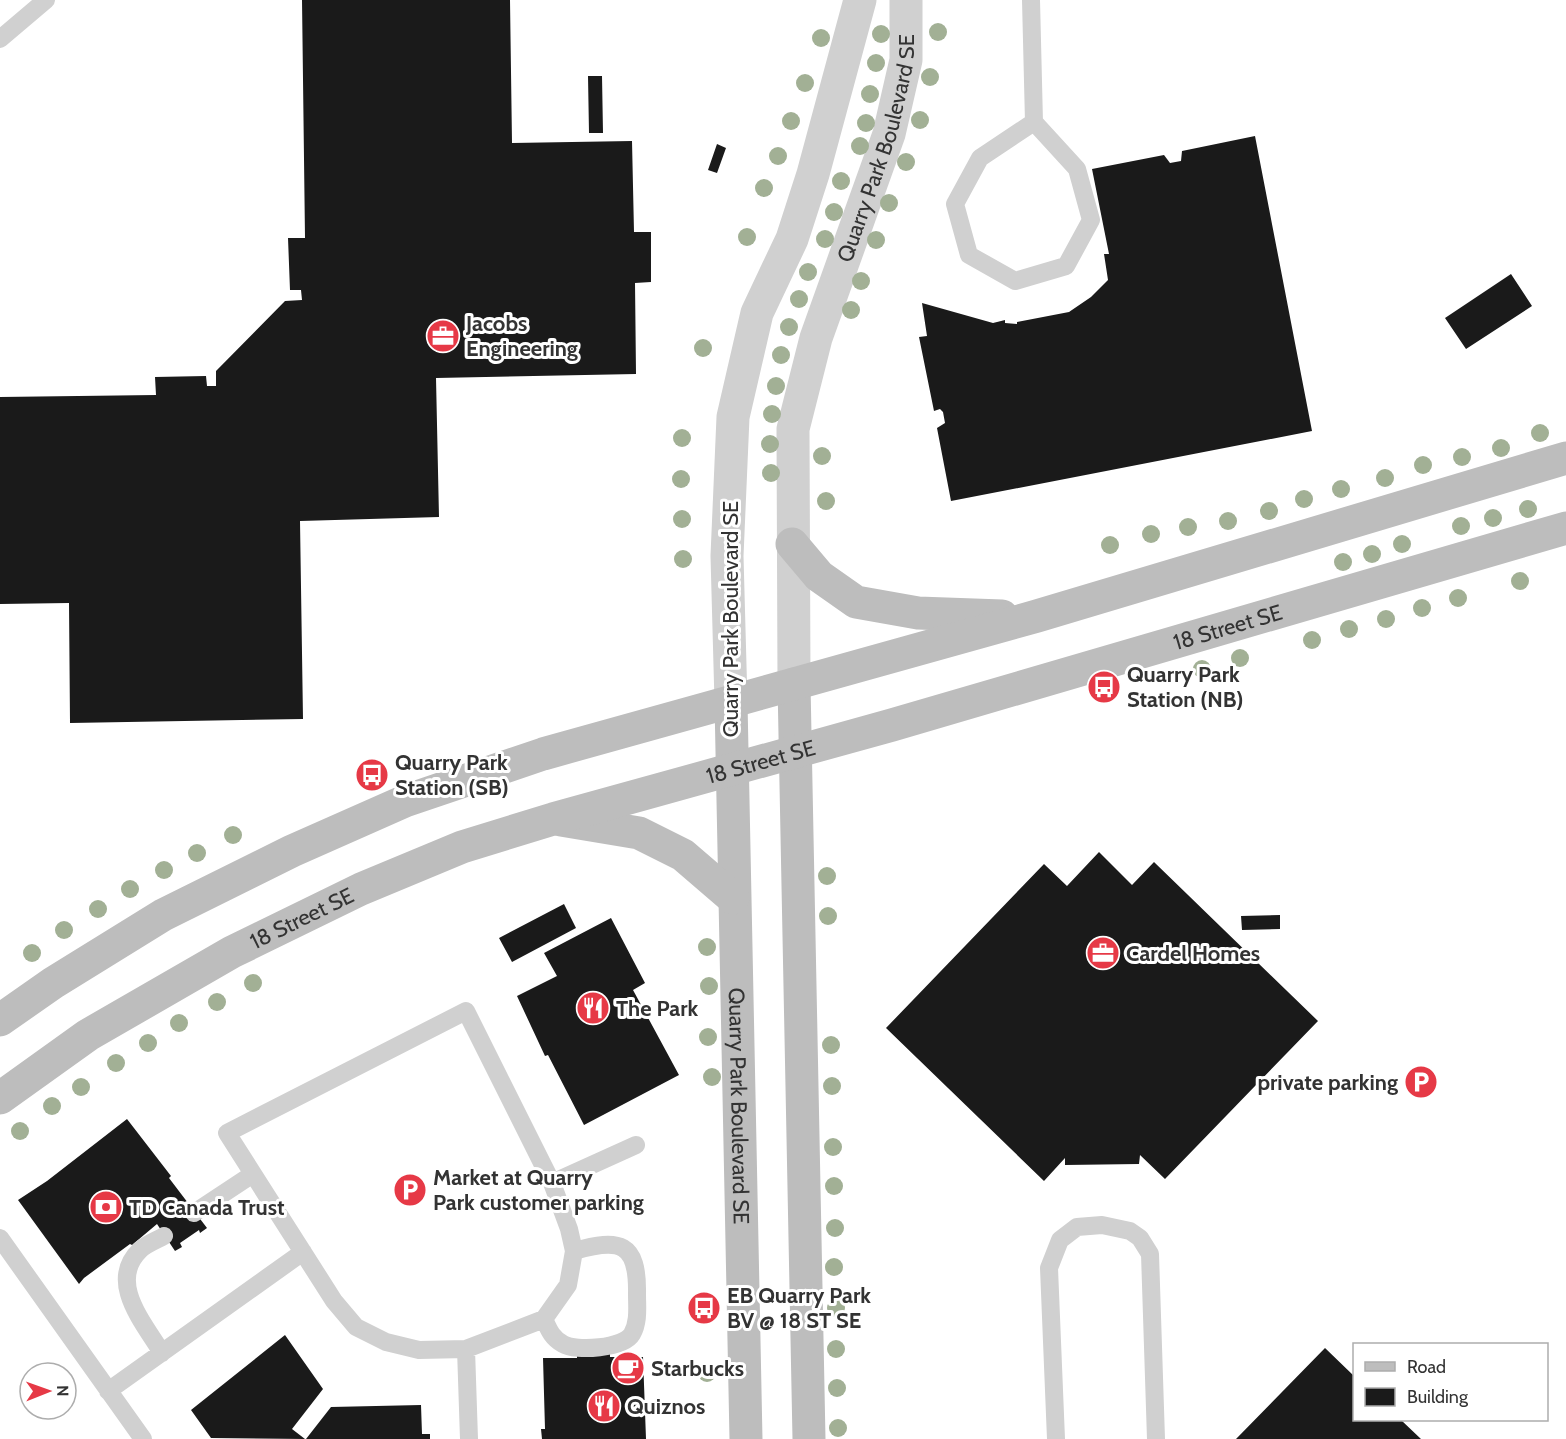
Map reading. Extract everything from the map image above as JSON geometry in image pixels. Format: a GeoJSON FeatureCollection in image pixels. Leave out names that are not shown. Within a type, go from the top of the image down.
{"type":"FeatureCollection","features":[{"type":"Feature","properties":{"kind":"main road"},"geometry":{"type":"LineString","coordinates":[[0,1020],[53,983],[163,915],[292,851],[405,801],[543,754],[1037,616],[1566,458]]}},
{"type":"Feature","properties":{"kind":"main road","name":"18 Street SE"},"geometry":{"type":"LineString","coordinates":[[0,1098],[88,1035],[232,952],[361,889],[462,847],[1566,528]]}},
{"type":"Feature","properties":{"kind":"main road"},"geometry":{"type":"LineString","coordinates":[[792,544],[819,576],[856,602],[918,614],[1037,616]]}},
{"type":"Feature","properties":{"kind":"main road","name":"Quarry Park Boulevard SE"},"geometry":{"type":"LineString","coordinates":[[794,684],[809,1439]]}},
{"type":"Feature","properties":{"kind":"main road","name":"Quarry Park Boulevard SE"},"geometry":{"type":"LineString","coordinates":[[732,702],[733,898],[746,1439]]}},
{"type":"Feature","properties":{"kind":"main road"},"geometry":{"type":"LineString","coordinates":[[553,819],[639,833],[683,855],[733,898]]}},
{"type":"Feature","properties":{"kind":"street","name":"Quarry Park Boulevard SE"},"geometry":{"type":"LineString","coordinates":[[732,702],[727,556],[733,417],[757,313],[792,239],[813,174],[860,0]]}},
{"type":"Feature","properties":{"kind":"street","name":"Quarry Park Boulevard SE"},"geometry":{"type":"LineString","coordinates":[[794,684],[793,429],[816,338],[889,134],[906,60],[906,0]]}},
{"type":"Feature","properties":{"kind":"lane"},"geometry":{"type":"LineString","coordinates":[[0,39],[46,0]]}},
{"type":"Feature","properties":{"kind":"lane"},"geometry":{"type":"LineString","coordinates":[[1031,0],[1034,122],[1077,170],[1091,220],[1066,266],[1015,281],[969,255],[955,204],[980,158],[1034,122]]}},
{"type":"Feature","properties":{"kind":"lane"},"geometry":{"type":"LineString","coordinates":[[465,1011],[552,1183],[569,1229],[574,1251],[568,1285],[543,1319],[466,1349],[418,1350],[386,1342],[356,1327],[334,1301],[227,1132],[465,1011]]}},
{"type":"Feature","properties":{"kind":"lane"},"geometry":{"type":"LineString","coordinates":[[552,1183],[636,1145]]}},
{"type":"Feature","properties":{"kind":"lane"},"geometry":{"type":"LineString","coordinates":[[194,1214],[253,1174]]}},
{"type":"Feature","properties":{"kind":"lane"},"geometry":{"type":"LineString","coordinates":[[1056,1439],[1049,1268],[1060,1240],[1077,1227],[1101,1225],[1130,1231],[1140,1238],[1150,1254],[1156,1439]]}},
{"type":"Feature","properties":{"kind":"lane"},"geometry":{"type":"LineString","coordinates":[[162,1353],[132,1305],[125,1285],[128,1268],[140,1250],[164,1236]]}},
{"type":"Feature","properties":{"kind":"lane"},"geometry":{"type":"LineString","coordinates":[[0,1238],[143,1439]]}},
{"type":"Feature","properties":{"kind":"lane"},"geometry":{"type":"LineString","coordinates":[[543,1319],[552,1336],[565,1345],[586,1348],[618,1344],[631,1336],[636,1323],[637,1268],[631,1255],[620,1247],[600,1243],[574,1251]]}},
{"type":"Feature","properties":{"kind":"lane"},"geometry":{"type":"LineString","coordinates":[[108,1391],[303,1252]]}},
{"type":"Feature","properties":{"kind":"lane"},"geometry":{"type":"LineString","coordinates":[[466,1349],[469,1439]]}},
{"type":"Feature","properties":{"kind":"building","name":"Jacobs Engineering"},"geometry":{"type":"Polygon","coordinates":[[[302,0],[510,0],[512,143],[632,141],[634,232],[651,232],[651,282],[635,283],[636,374],[436,378],[439,517],[300,521],[303,719],[70,723],[69,603],[0,604],[0,397],[156,395],[155,377],[206,376],[207,386],[216,386],[216,371],[285,301],[302,300],[301,290],[290,290],[288,238],[305,238],[302,0]]]}},
{"type":"Feature","properties":{"kind":"building"},"geometry":{"type":"Polygon","coordinates":[[[588,76],[602,76],[603,133],[589,133],[588,76]]]}},
{"type":"Feature","properties":{"kind":"building"},"geometry":{"type":"Polygon","coordinates":[[[1255,136],[1312,431],[951,501],[937,428],[945,423],[943,412],[940,409],[934,411],[919,337],[927,336],[922,303],[993,323],[1005,320],[1005,323],[1017,324],[1017,322],[1069,312],[1091,297],[1108,280],[1104,254],[1109,254],[1092,169],[1164,155],[1170,163],[1181,161],[1182,151],[1255,136]]]}},
{"type":"Feature","properties":{"kind":"building"},"geometry":{"type":"Polygon","coordinates":[[[717,144],[726,148],[717,173],[708,170],[717,144]]]}},
{"type":"Feature","properties":{"kind":"building"},"geometry":{"type":"Polygon","coordinates":[[[1511,274],[1532,306],[1466,349],[1445,318],[1511,274]]]}},
{"type":"Feature","properties":{"kind":"building","name":"Cardel Homes"},"geometry":{"type":"Polygon","coordinates":[[[1099,852],[1132,885],[1154,862],[1318,1021],[1165,1179],[1140,1155],[1139,1164],[1065,1165],[1065,1158],[1044,1181],[886,1028],[1044,864],[1067,886],[1099,852]]]}},
{"type":"Feature","properties":{"kind":"building"},"geometry":{"type":"Polygon","coordinates":[[[564,904],[576,928],[512,962],[499,938],[564,904]]]}},
{"type":"Feature","properties":{"kind":"building"},"geometry":{"type":"Polygon","coordinates":[[[1280,915],[1280,929],[1242,930],[1241,916],[1280,915]]]}},
{"type":"Feature","properties":{"kind":"building"},"geometry":{"type":"Polygon","coordinates":[[[611,918],[645,983],[633,990],[679,1075],[584,1125],[548,1055],[545,1056],[517,996],[557,976],[544,953],[611,918]]]}},
{"type":"Feature","properties":{"kind":"building","name":"TD Canada Trust"},"geometry":{"type":"Polygon","coordinates":[[[127,1119],[207,1228],[200,1233],[199,1230],[180,1243],[182,1247],[175,1251],[157,1224],[79,1284],[18,1200],[47,1181],[127,1119]]]}},
{"type":"Feature","properties":{"kind":"building"},"geometry":{"type":"Polygon","coordinates":[[[285,1335],[323,1389],[292,1429],[305,1439],[211,1438],[191,1410],[285,1335]]]}},
{"type":"Feature","properties":{"kind":"building"},"geometry":{"type":"Polygon","coordinates":[[[1325,1348],[1353,1375],[1353,1421],[1402,1421],[1421,1439],[1236,1439],[1325,1348]]]}},
{"type":"Feature","properties":{"kind":"building"},"geometry":{"type":"Polygon","coordinates":[[[610,1351],[610,1357],[643,1357],[646,1439],[542,1439],[541,1429],[545,1429],[543,1358],[577,1358],[577,1352],[610,1351]]]}},
{"type":"Feature","properties":{"kind":"building"},"geometry":{"type":"Polygon","coordinates":[[[421,1405],[422,1434],[430,1434],[430,1439],[306,1439],[331,1407],[421,1405]]]}},
{"type":"Feature","properties":{"kind":"place","name":"Jacobs Engineering"},"geometry":{"type":"Point","coordinates":[443,336]}},
{"type":"Feature","properties":{"kind":"place","name":"Quarry Park Station (NB)"},"geometry":{"type":"Point","coordinates":[1104,687]}},
{"type":"Feature","properties":{"kind":"place","name":"Quarry Park Station (SB)"},"geometry":{"type":"Point","coordinates":[372,775]}},
{"type":"Feature","properties":{"kind":"place","name":"Cardel Homes"},"geometry":{"type":"Point","coordinates":[1103,953]}},
{"type":"Feature","properties":{"kind":"place","name":"The Park"},"geometry":{"type":"Point","coordinates":[593,1008]}},
{"type":"Feature","properties":{"kind":"place","name":"private parking"},"geometry":{"type":"Point","coordinates":[1421,1082]}},
{"type":"Feature","properties":{"kind":"place","name":"Market at Quarry Park customer parking"},"geometry":{"type":"Point","coordinates":[410,1190]}},
{"type":"Feature","properties":{"kind":"place","name":"TD Canada Trust"},"geometry":{"type":"Point","coordinates":[106,1207]}},
{"type":"Feature","properties":{"kind":"place","name":"EB Quarry Park BV @ 18 ST SE"},"geometry":{"type":"Point","coordinates":[704,1308]}},
{"type":"Feature","properties":{"kind":"place","name":"Starbucks"},"geometry":{"type":"Point","coordinates":[628,1368]}},
{"type":"Feature","properties":{"kind":"place","name":"Quiznos"},"geometry":{"type":"Point","coordinates":[604,1406]}}]}
